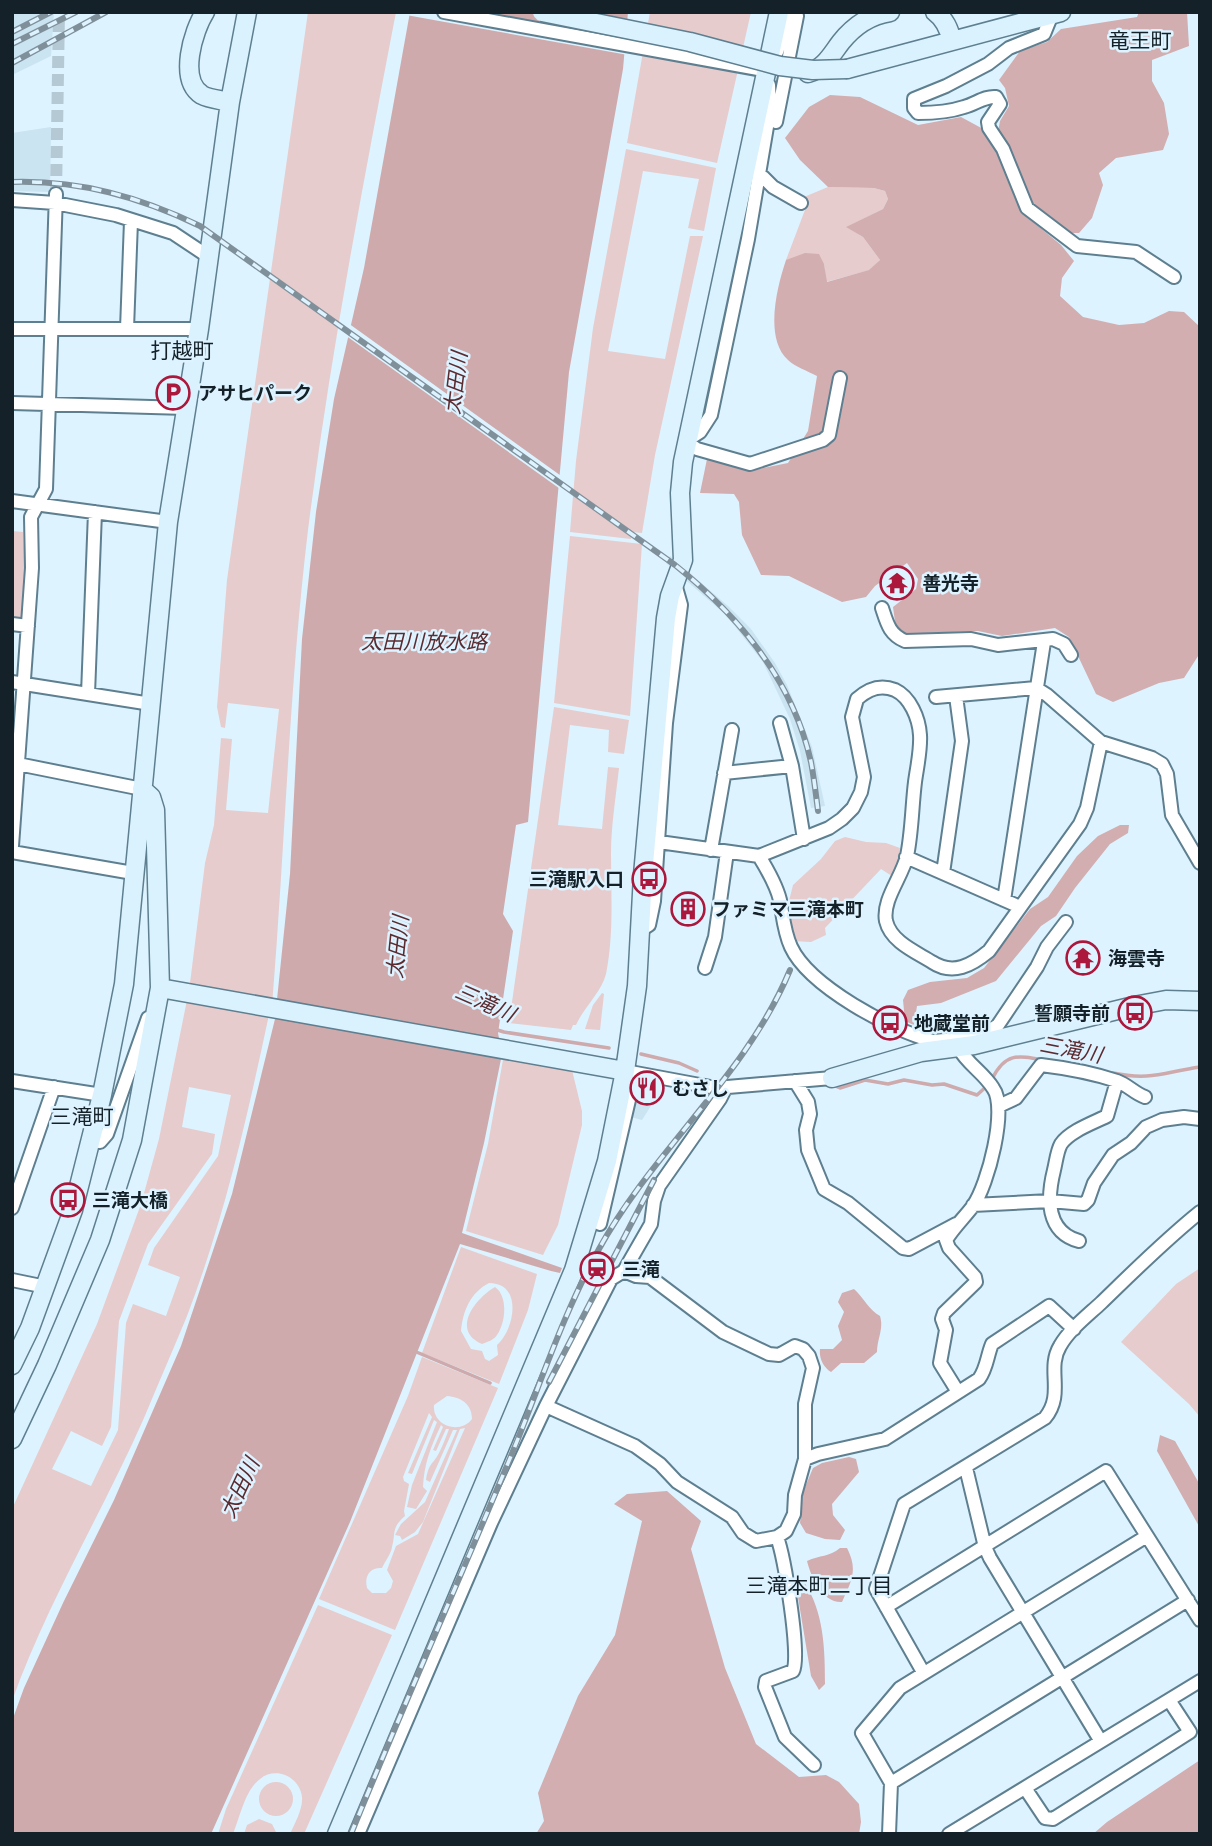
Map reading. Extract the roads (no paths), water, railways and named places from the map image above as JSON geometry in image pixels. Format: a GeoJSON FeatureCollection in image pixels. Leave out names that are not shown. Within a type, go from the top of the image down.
{"type":"FeatureCollection","features":[{"type":"Feature","properties":{"kind":"street"},"geometry":{"type":"LineString","coordinates":[[205,12],[189,58],[194,87],[203,96],[230,102]]}},
{"type":"Feature","properties":{"kind":"street"},"geometry":{"type":"LineString","coordinates":[[12,1365],[46,1287],[73,1210],[102,1095],[124,984],[168,522],[199,329],[230,102],[247,12]]}},
{"type":"Feature","properties":{"kind":"street"},"geometry":{"type":"LineString","coordinates":[[444,12],[774,71],[808,73],[817,70],[852,30],[867,20],[890,12]]}},
{"type":"Feature","properties":{"kind":"street"},"geometry":{"type":"LineString","coordinates":[[542,12],[690,42],[780,66],[813,70],[847,69],[1055,13]]}},
{"type":"Feature","properties":{"kind":"street"},"geometry":{"type":"LineString","coordinates":[[748,239],[770,109],[779,12]]}},
{"type":"Feature","properties":{"kind":"street"},"geometry":{"type":"LineString","coordinates":[[337,1834],[574,1270],[607,1161],[619,1070],[637,986],[643,875],[657,772],[666,618],[683,560],[680,492],[687,441],[779,49],[791,12]]}},
{"type":"Feature","properties":{"kind":"street"},"geometry":{"type":"LineString","coordinates":[[687,441],[700,432],[711,415],[797,12]]}},
{"type":"Feature","properties":{"kind":"street"},"geometry":{"type":"LineString","coordinates":[[935,12],[945,23],[952,41]]}},
{"type":"Feature","properties":{"kind":"street"},"geometry":{"type":"LineString","coordinates":[[1055,13],[1044,34],[1010,48],[988,64],[914,99],[914,108],[918,113],[937,113],[967,107],[988,96],[996,97],[1000,104],[988,122],[989,128],[1003,149],[1027,208],[1077,246],[1136,252],[1174,277]]}},
{"type":"Feature","properties":{"kind":"street"},"geometry":{"type":"LineString","coordinates":[[763,177],[780,192],[801,203]]}},
{"type":"Feature","properties":{"kind":"street"},"geometry":{"type":"LineString","coordinates":[[12,200],[56,198],[116,215],[173,233],[209,257]]}},
{"type":"Feature","properties":{"kind":"street"},"geometry":{"type":"LineString","coordinates":[[12,846],[18,683],[28,626],[32,569],[31,517],[47,489],[56,198]]}},
{"type":"Feature","properties":{"kind":"street"},"geometry":{"type":"LineString","coordinates":[[127,330],[131,220]]}},
{"type":"Feature","properties":{"kind":"street"},"geometry":{"type":"LineString","coordinates":[[12,329],[199,329]]}},
{"type":"Feature","properties":{"kind":"street"},"geometry":{"type":"LineString","coordinates":[[687,441],[697,449],[750,464],[823,440],[829,435],[840,378]]}},
{"type":"Feature","properties":{"kind":"street"},"geometry":{"type":"LineString","coordinates":[[12,403],[186,408]]}},
{"type":"Feature","properties":{"kind":"street"},"geometry":{"type":"LineString","coordinates":[[12,501],[168,522]]}},
{"type":"Feature","properties":{"kind":"street"},"geometry":{"type":"LineString","coordinates":[[88,694],[95,512]]}},
{"type":"Feature","properties":{"kind":"street"},"geometry":{"type":"LineString","coordinates":[[882,608],[890,631],[895,637],[905,641],[971,639],[998,645],[1053,639],[1064,644],[1071,655]]}},
{"type":"Feature","properties":{"kind":"street"},"geometry":{"type":"LineString","coordinates":[[12,624],[28,626]]}},
{"type":"Feature","properties":{"kind":"street"},"geometry":{"type":"LineString","coordinates":[[1004,900],[1044,642]]}},
{"type":"Feature","properties":{"kind":"street"},"geometry":{"type":"LineString","coordinates":[[18,683],[151,704]]}},
{"type":"Feature","properties":{"kind":"street"},"geometry":{"type":"LineString","coordinates":[[659,842],[760,856],[829,828],[853,808],[861,792],[864,777],[852,717],[854,705],[862,694],[874,688],[887,687],[900,692],[911,704],[920,735],[906,857],[886,908],[885,918],[895,939],[950,970],[975,962],[989,951],[1080,824],[1087,808],[1101,742]]}},
{"type":"Feature","properties":{"kind":"street"},"geometry":{"type":"LineString","coordinates":[[936,697],[1036,688],[1101,742],[1152,758],[1162,764],[1167,774],[1172,815],[1200,863]]}},
{"type":"Feature","properties":{"kind":"street"},"geometry":{"type":"LineString","coordinates":[[943,873],[962,741],[956,696]]}},
{"type":"Feature","properties":{"kind":"street"},"geometry":{"type":"LineString","coordinates":[[780,723],[792,766],[804,839]]}},
{"type":"Feature","properties":{"kind":"street"},"geometry":{"type":"LineString","coordinates":[[710,850],[732,730]]}},
{"type":"Feature","properties":{"kind":"street"},"geometry":{"type":"LineString","coordinates":[[12,1439],[47,1365],[113,1201],[132,1140],[165,989],[155,810],[151,797],[142,789],[15,764]]}},
{"type":"Feature","properties":{"kind":"street"},"geometry":{"type":"LineString","coordinates":[[724,774],[792,766]]}},
{"type":"Feature","properties":{"kind":"street"},"geometry":{"type":"LineString","coordinates":[[641,930],[649,925],[659,842],[657,772]]}},
{"type":"Feature","properties":{"kind":"street"},"geometry":{"type":"LineString","coordinates":[[12,852],[133,873]]}},
{"type":"Feature","properties":{"kind":"street"},"geometry":{"type":"LineString","coordinates":[[705,968],[715,937],[727,852]]}},
{"type":"Feature","properties":{"kind":"street"},"geometry":{"type":"LineString","coordinates":[[760,856],[779,897],[789,943],[802,965],[840,996],[909,1035],[934,1045],[958,1047],[1166,1000],[1200,1002]]}},
{"type":"Feature","properties":{"kind":"street"},"geometry":{"type":"LineString","coordinates":[[906,857],[1020,907]]}},
{"type":"Feature","properties":{"kind":"street"},"geometry":{"type":"LineString","coordinates":[[165,989],[724,1089],[832,1078],[934,1045],[990,1031],[998,1025],[1066,922]]}},
{"type":"Feature","properties":{"kind":"street"},"geometry":{"type":"LineString","coordinates":[[90,1141],[100,1142],[107,1134],[165,989]]}},
{"type":"Feature","properties":{"kind":"street"},"geometry":{"type":"LineString","coordinates":[[958,1047],[964,1059],[994,1088],[1001,1105],[990,1165],[974,1205],[956,1224],[946,1240],[949,1248],[975,1277],[976,1282],[944,1313],[942,1319],[946,1330],[940,1363],[958,1392]]}},
{"type":"Feature","properties":{"kind":"street"},"geometry":{"type":"LineString","coordinates":[[1001,1105],[1016,1098],[1041,1065],[1117,1081],[1145,1097]]}},
{"type":"Feature","properties":{"kind":"street"},"geometry":{"type":"LineString","coordinates":[[600,1224],[629,1100],[629,1087],[619,1070]]}},
{"type":"Feature","properties":{"kind":"street"},"geometry":{"type":"LineString","coordinates":[[12,1081],[102,1095]]}},
{"type":"Feature","properties":{"kind":"street"},"geometry":{"type":"LineString","coordinates":[[795,1081],[808,1102],[808,1150],[824,1189],[848,1203],[903,1248],[909,1249],[956,1224]]}},
{"type":"Feature","properties":{"kind":"street"},"geometry":{"type":"LineString","coordinates":[[1079,1241],[1068,1238],[1054,1224],[1047,1195],[1060,1146],[1067,1138],[1107,1116],[1117,1081]]}},
{"type":"Feature","properties":{"kind":"street"},"geometry":{"type":"LineString","coordinates":[[12,1208],[54,1087]]}},
{"type":"Feature","properties":{"kind":"street"},"geometry":{"type":"LineString","coordinates":[[358,1834],[491,1523],[546,1406],[611,1279],[624,1271],[651,1224],[659,1186],[720,1099],[724,1089]]}},
{"type":"Feature","properties":{"kind":"street"},"geometry":{"type":"LineString","coordinates":[[974,1205],[1050,1201],[1084,1204],[1113,1155],[1131,1143],[1146,1127],[1162,1120],[1184,1117],[1200,1119]]}},
{"type":"Feature","properties":{"kind":"street"},"geometry":{"type":"LineString","coordinates":[[923,1672],[876,1589],[904,1504],[1045,1418],[1053,1408],[1055,1362],[1059,1347],[1167,1238],[1200,1212]]}},
{"type":"Feature","properties":{"kind":"street"},"geometry":{"type":"LineString","coordinates":[[546,1406],[635,1446],[660,1464],[677,1482],[732,1517],[743,1534],[756,1541],[777,1537],[786,1531],[794,1514],[795,1495],[805,1459],[805,1404],[813,1367],[809,1356],[803,1349],[795,1346],[779,1355],[769,1354],[723,1332],[650,1277],[636,1276],[624,1271]]}},
{"type":"Feature","properties":{"kind":"street"},"geometry":{"type":"LineString","coordinates":[[12,1280],[46,1287]]}},
{"type":"Feature","properties":{"kind":"street"},"geometry":{"type":"LineString","coordinates":[[805,1459],[885,1439],[979,1379],[986,1370],[992,1344],[1049,1306],[1074,1329]]}},
{"type":"Feature","properties":{"kind":"street"},"geometry":{"type":"LineString","coordinates":[[966,1468],[985,1546],[1100,1740]]}},
{"type":"Feature","properties":{"kind":"street"},"geometry":{"type":"LineString","coordinates":[[886,1607],[1106,1471],[1200,1620]]}},
{"type":"Feature","properties":{"kind":"street"},"geometry":{"type":"LineString","coordinates":[[889,1834],[891,1783],[862,1733],[900,1688],[1146,1536]]}},
{"type":"Feature","properties":{"kind":"street"},"geometry":{"type":"LineString","coordinates":[[777,1537],[784,1563],[796,1667],[793,1671],[766,1681],[765,1687],[785,1737],[814,1765]]}},
{"type":"Feature","properties":{"kind":"street"},"geometry":{"type":"LineString","coordinates":[[891,1783],[1188,1600]]}},
{"type":"Feature","properties":{"kind":"street"},"geometry":{"type":"LineString","coordinates":[[949,1834],[1200,1681]]}},
{"type":"Feature","properties":{"kind":"street"},"geometry":{"type":"LineString","coordinates":[[1025,1788],[1045,1818],[1053,1819],[1190,1732],[1170,1700]]}},
{"type":"Feature","properties":{"kind":"water","name":"太田川放水路"},"geometry":{"type":"Polygon","coordinates":[[[410,12],[628,12],[623,69],[569,372],[528,822],[516,825],[503,914],[513,931],[498,1033],[502,1054],[462,1233],[562,1268],[560,1273],[551,1271],[460,1244],[350,1522],[211,1834],[12,1834],[12,1721],[24,1688],[114,1500],[181,1346],[232,1194],[275,1019],[290,874],[302,639],[316,512],[334,399],[364,268],[410,12]]]}},
{"type":"Feature","properties":{"kind":"waterway","name":"三滝川"},"geometry":{"type":"LineString","coordinates":[[494,1029],[609,1048]]}},
{"type":"Feature","properties":{"kind":"waterway","name":"三滝川"},"geometry":{"type":"LineString","coordinates":[[641,1054],[679,1063],[697,1071]]}},
{"type":"Feature","properties":{"kind":"waterway","name":"三滝川"},"geometry":{"type":"LineString","coordinates":[[992,1079],[1007,1060],[1019,1057],[1043,1060]]}},
{"type":"Feature","properties":{"kind":"waterway","name":"三滝川"},"geometry":{"type":"LineString","coordinates":[[1113,1073],[1148,1076],[1200,1067]]}},
{"type":"Feature","properties":{"kind":"waterway","name":"三滝川"},"geometry":{"type":"LineString","coordinates":[[740,1080],[781,1077]]}},
{"type":"Feature","properties":{"kind":"waterway","name":"三滝川"},"geometry":{"type":"LineString","coordinates":[[833,1085],[840,1088],[865,1080],[888,1084],[904,1080],[932,1085],[944,1084],[977,1095],[988,1085]]}},
{"type":"Feature","properties":{"kind":"waterway"},"geometry":{"type":"LineString","coordinates":[[414,1351],[490,1383]]}},
{"type":"Feature","properties":{"kind":"tunnel"},"geometry":{"type":"LineString","coordinates":[[56,194],[59,12]]}},
{"type":"Feature","properties":{"kind":"railway"},"geometry":{"type":"LineString","coordinates":[[12,32],[51,12]]}},
{"type":"Feature","properties":{"kind":"railway"},"geometry":{"type":"LineString","coordinates":[[12,44],[76,12]]}},
{"type":"Feature","properties":{"kind":"railway"},"geometry":{"type":"LineString","coordinates":[[12,63],[106,12]]}},
{"type":"Feature","properties":{"kind":"railway"},"geometry":{"type":"LineString","coordinates":[[12,182],[62,184],[109,192],[200,226],[675,565],[721,606],[741,628],[777,678],[803,732],[811,762],[818,811]]}},
{"type":"Feature","properties":{"kind":"railway"},"geometry":{"type":"LineString","coordinates":[[351,1834],[585,1276],[621,1213],[645,1179],[749,1044],[790,970]]}},
{"type":"Feature","properties":{"kind":"railway"},"geometry":{"type":"LineString","coordinates":[[549,1382],[654,1180]]}},
{"type":"Feature","properties":{"kind":"place","name":"アサヒパーク"},"geometry":{"type":"Point","coordinates":[173,393]}},
{"type":"Feature","properties":{"kind":"place","name":"善光寺"},"geometry":{"type":"Point","coordinates":[897,583]}},
{"type":"Feature","properties":{"kind":"place","name":"三滝駅入口"},"geometry":{"type":"Point","coordinates":[649,879]}},
{"type":"Feature","properties":{"kind":"place","name":"ファミマ三滝本町"},"geometry":{"type":"Point","coordinates":[688,909]}},
{"type":"Feature","properties":{"kind":"place","name":"海雲寺"},"geometry":{"type":"Point","coordinates":[1083,958]}},
{"type":"Feature","properties":{"kind":"place","name":"誓願寺前"},"geometry":{"type":"Point","coordinates":[1135,1013]}},
{"type":"Feature","properties":{"kind":"place","name":"地蔵堂前"},"geometry":{"type":"Point","coordinates":[890,1023]}},
{"type":"Feature","properties":{"kind":"place","name":"むさし"},"geometry":{"type":"Point","coordinates":[647,1088]}},
{"type":"Feature","properties":{"kind":"place","name":"三滝大橋"},"geometry":{"type":"Point","coordinates":[68,1200]}},
{"type":"Feature","properties":{"kind":"place","name":"三滝"},"geometry":{"type":"Point","coordinates":[597,1269]}},
{"type":"Feature","properties":{"kind":"district","name":"竜王町"},"geometry":{"type":"Point","coordinates":[1140,41]}},
{"type":"Feature","properties":{"kind":"district","name":"打越町"},"geometry":{"type":"Point","coordinates":[182,351]}},
{"type":"Feature","properties":{"kind":"district","name":"三滝町"},"geometry":{"type":"Point","coordinates":[82,1117]}},
{"type":"Feature","properties":{"kind":"district","name":"三滝本町二丁目"},"geometry":{"type":"Point","coordinates":[819,1586]}},
{"type":"Feature","properties":{"kind":"water label","name":"太田川"},"geometry":{"type":"Point","coordinates":[456,383]}},
{"type":"Feature","properties":{"kind":"water label","name":"太田川"},"geometry":{"type":"Point","coordinates":[398,947]}},
{"type":"Feature","properties":{"kind":"water label","name":"太田川"},"geometry":{"type":"Point","coordinates":[240,1488]}}]}
